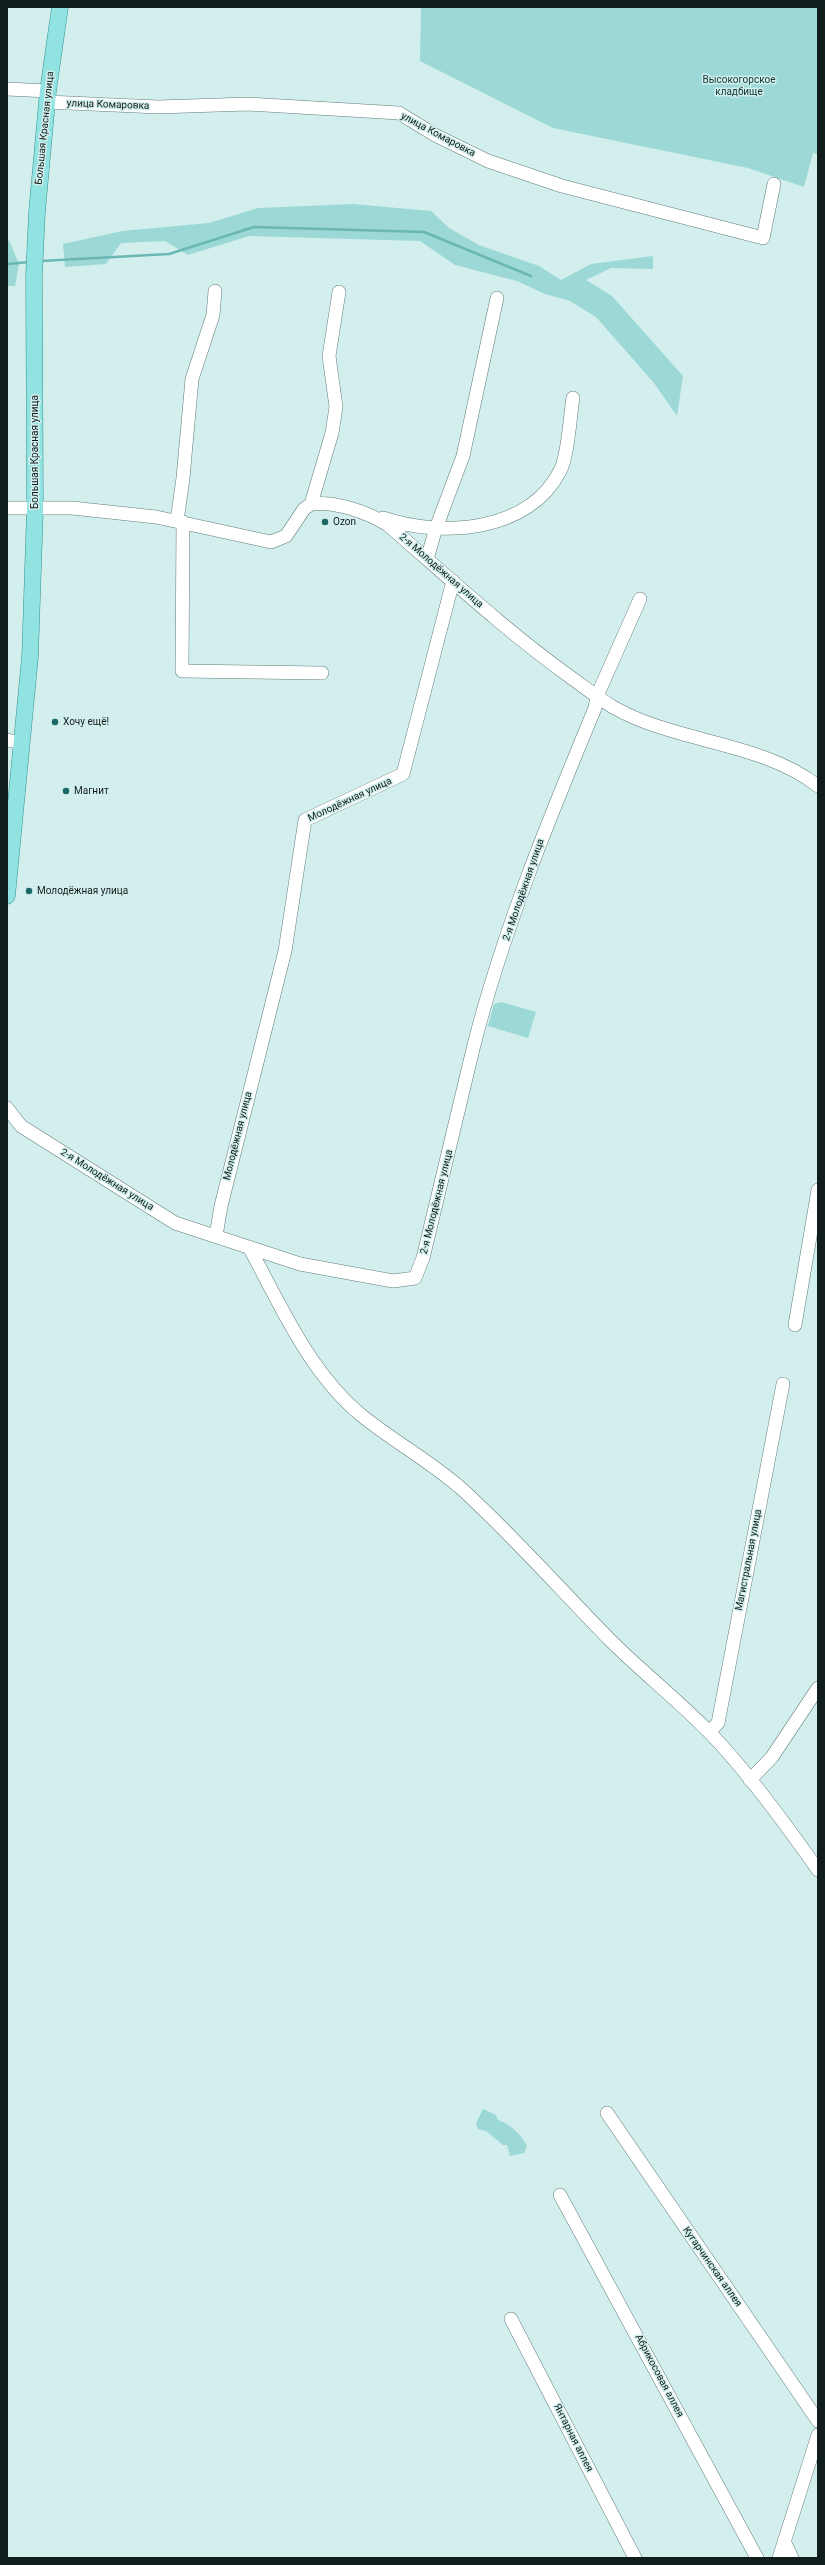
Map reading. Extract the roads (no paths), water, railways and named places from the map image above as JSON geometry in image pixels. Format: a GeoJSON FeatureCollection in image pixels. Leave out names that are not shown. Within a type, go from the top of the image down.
{"type":"FeatureCollection","features":[{"type":"Feature","properties":{"kind":"main road","name":"Большая Красная улица"},"geometry":{"type":"LineString","coordinates":[[7,896],[15,741],[30,657],[35,509],[34,276],[47,96],[60,7]]}},
{"type":"Feature","properties":{"kind":"street","name":"улица Комаровка"},"geometry":{"type":"LineString","coordinates":[[7,89],[47,96],[158,107],[248,104],[399,113],[435,135],[488,161],[554,184],[763,238],[774,184]]}},
{"type":"Feature","properties":{"kind":"street"},"geometry":{"type":"LineString","coordinates":[[214,291],[213,315],[192,380],[183,478],[180,522],[182,671],[322,673]]}},
{"type":"Feature","properties":{"kind":"street"},"geometry":{"type":"LineString","coordinates":[[7,508],[72,508],[156,517],[271,542],[286,536],[304,508],[310,504],[332,433],[336,407],[329,356],[339,292]]}},
{"type":"Feature","properties":{"kind":"street"},"geometry":{"type":"LineString","coordinates":[[427,559],[436,528],[463,456],[497,298]]}},
{"type":"Feature","properties":{"kind":"street"},"geometry":{"type":"LineString","coordinates":[[369,514],[399,524],[436,528],[467,527],[496,521],[524,509],[544,494],[561,469],[573,398]]}},
{"type":"Feature","properties":{"kind":"street","name":"2-я Молодёжная улица"},"geometry":{"type":"LineString","coordinates":[[310,504],[320,503],[369,514],[388,525],[538,654],[597,696]]}},
{"type":"Feature","properties":{"kind":"street","name":"Молодёжная улица"},"geometry":{"type":"LineString","coordinates":[[216,1236],[225,1191],[284,951],[305,820],[403,774],[453,581]]}},
{"type":"Feature","properties":{"kind":"street","name":"2-я Молодёжная улица"},"geometry":{"type":"LineString","coordinates":[[7,1108],[21,1126],[175,1223],[250,1249],[346,1274],[393,1281],[415,1278],[423,1258],[473,1049],[510,927],[554,806],[595,708],[597,696],[640,599]]}},
{"type":"Feature","properties":{"kind":"street"},"geometry":{"type":"LineString","coordinates":[[597,696],[613,707],[633,716],[752,753],[808,778],[818,786]]}},
{"type":"Feature","properties":{"kind":"street"},"geometry":{"type":"LineString","coordinates":[[795,1325],[818,1190]]}},
{"type":"Feature","properties":{"kind":"street"},"geometry":{"type":"LineString","coordinates":[[250,1249],[296,1334],[342,1396],[361,1415],[438,1469],[463,1490],[514,1539],[612,1642],[709,1732],[750,1780],[818,1870]]}},
{"type":"Feature","properties":{"kind":"street","name":"Магистральная улица"},"geometry":{"type":"LineString","coordinates":[[709,1732],[718,1723],[783,1384]]}},
{"type":"Feature","properties":{"kind":"street"},"geometry":{"type":"LineString","coordinates":[[750,1780],[772,1756],[818,1688]]}},
{"type":"Feature","properties":{"kind":"street","name":"Кугарчинская аллея"},"geometry":{"type":"LineString","coordinates":[[606,2113],[818,2420]]}},
{"type":"Feature","properties":{"kind":"street","name":"Абрикосовая аллея"},"geometry":{"type":"LineString","coordinates":[[560,2195],[757,2558]]}},
{"type":"Feature","properties":{"kind":"street","name":"Янтарная аллея"},"geometry":{"type":"LineString","coordinates":[[511,2318],[635,2558]]}},
{"type":"Feature","properties":{"kind":"street"},"geometry":{"type":"LineString","coordinates":[[778,2558],[818,2435]]}},
{"type":"Feature","properties":{"kind":"street"},"geometry":{"type":"LineString","coordinates":[[784,2541],[792,2558]]}},
{"type":"Feature","properties":{"kind":"waterway"},"geometry":{"type":"LineString","coordinates":[[41,261],[169,254],[254,227],[424,232],[531,276]]}},
{"type":"Feature","properties":{"kind":"waterway"},"geometry":{"type":"LineString","coordinates":[[7,264],[30,262]]}},
{"type":"Feature","properties":{"kind":"place","name":"Ozon"},"geometry":{"type":"Point","coordinates":[325,522]}},
{"type":"Feature","properties":{"kind":"place","name":"Хочу ещё!"},"geometry":{"type":"Point","coordinates":[55,722]}},
{"type":"Feature","properties":{"kind":"place","name":"Магнит"},"geometry":{"type":"Point","coordinates":[66,791]}},
{"type":"Feature","properties":{"kind":"place","name":"Молодёжная улица"},"geometry":{"type":"Point","coordinates":[29,891]}},
{"type":"Feature","properties":{"kind":"park label","name":"Высокогорское кладбище"},"geometry":{"type":"Point","coordinates":[739,86]}}]}
